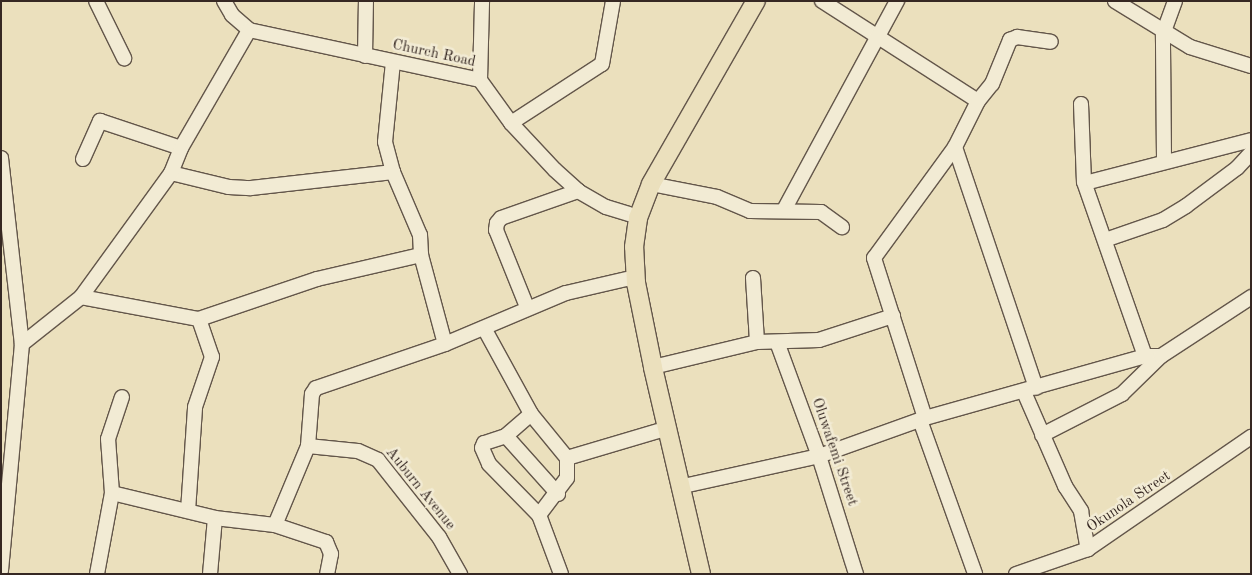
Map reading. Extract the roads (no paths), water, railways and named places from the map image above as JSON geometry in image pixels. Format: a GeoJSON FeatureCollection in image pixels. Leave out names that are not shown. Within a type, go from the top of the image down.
{"type":"FeatureCollection","features":[{"type":"Feature","properties":{"kind":"main road"},"geometry":{"type":"LineString","coordinates":[[692,574],[658,431],[626,279],[630,214],[746,1]]}},
{"type":"Feature","properties":{"kind":"main road"},"geometry":{"type":"LineString","coordinates":[[701,574],[679,487],[634,267],[638,218],[651,184],[677,129],[756,1]]}},
{"type":"Feature","properties":{"kind":"street"},"geometry":{"type":"LineString","coordinates":[[96,1],[124,58]]}},
{"type":"Feature","properties":{"kind":"street"},"geometry":{"type":"LineString","coordinates":[[22,344],[81,297],[171,173],[181,148],[249,30],[232,15],[224,1]]}},
{"type":"Feature","properties":{"kind":"street"},"geometry":{"type":"LineString","coordinates":[[366,1],[366,56]]}},
{"type":"Feature","properties":{"kind":"street"},"geometry":{"type":"LineString","coordinates":[[480,80],[482,1]]}},
{"type":"Feature","properties":{"kind":"street"},"geometry":{"type":"LineString","coordinates":[[511,123],[602,64],[613,1]]}},
{"type":"Feature","properties":{"kind":"street"},"geometry":{"type":"LineString","coordinates":[[822,1],[978,101]]}},
{"type":"Feature","properties":{"kind":"street"},"geometry":{"type":"LineString","coordinates":[[784,210],[897,1]]}},
{"type":"Feature","properties":{"kind":"street"},"geometry":{"type":"LineString","coordinates":[[1114,1],[1164,34],[1216,57],[1251,66]]}},
{"type":"Feature","properties":{"kind":"street"},"geometry":{"type":"LineString","coordinates":[[1164,159],[1164,34],[1175,1]]}},
{"type":"Feature","properties":{"kind":"street","name":"Church Road"},"geometry":{"type":"LineString","coordinates":[[249,30],[480,80],[511,123],[578,191],[606,207],[630,214]]}},
{"type":"Feature","properties":{"kind":"street"},"geometry":{"type":"LineString","coordinates":[[975,574],[923,419],[874,258],[955,147],[978,101],[992,84],[1013,37],[1051,42]]}},
{"type":"Feature","properties":{"kind":"street"},"geometry":{"type":"LineString","coordinates":[[393,62],[385,129],[392,172],[420,235],[421,255],[446,344]]}},
{"type":"Feature","properties":{"kind":"street"},"geometry":{"type":"LineString","coordinates":[[1081,104],[1085,183],[1146,356]]}},
{"type":"Feature","properties":{"kind":"street"},"geometry":{"type":"LineString","coordinates":[[83,159],[100,120],[181,148]]}},
{"type":"Feature","properties":{"kind":"street"},"geometry":{"type":"LineString","coordinates":[[1085,183],[1164,159],[1251,140]]}},
{"type":"Feature","properties":{"kind":"street"},"geometry":{"type":"LineString","coordinates":[[955,147],[1030,390],[1042,435],[1065,486],[1081,511],[1088,549]]}},
{"type":"Feature","properties":{"kind":"street"},"geometry":{"type":"LineString","coordinates":[[1105,240],[1163,220],[1186,206],[1237,168],[1251,153]]}},
{"type":"Feature","properties":{"kind":"street"},"geometry":{"type":"LineString","coordinates":[[1,158],[7,267],[22,344],[5,507],[1,571]]}},
{"type":"Feature","properties":{"kind":"street"},"geometry":{"type":"LineString","coordinates":[[171,173],[229,187],[251,188],[392,172]]}},
{"type":"Feature","properties":{"kind":"street"},"geometry":{"type":"LineString","coordinates":[[651,184],[717,197],[750,211],[821,212],[842,226]]}},
{"type":"Feature","properties":{"kind":"street"},"geometry":{"type":"LineString","coordinates":[[527,307],[496,230],[497,223],[501,218],[578,191]]}},
{"type":"Feature","properties":{"kind":"street"},"geometry":{"type":"LineString","coordinates":[[81,297],[199,319],[317,279],[421,255]]}},
{"type":"Feature","properties":{"kind":"street"},"geometry":{"type":"LineString","coordinates":[[753,278],[757,342]]}},
{"type":"Feature","properties":{"kind":"street"},"geometry":{"type":"LineString","coordinates":[[275,525],[308,446],[312,394],[316,388],[446,344],[527,307],[626,279]]}},
{"type":"Feature","properties":{"kind":"street"},"geometry":{"type":"LineString","coordinates":[[1042,435],[1122,394],[1161,356],[1251,297]]}},
{"type":"Feature","properties":{"kind":"street"},"geometry":{"type":"LineString","coordinates":[[653,367],[757,342],[819,340],[893,316]]}},
{"type":"Feature","properties":{"kind":"street"},"geometry":{"type":"LineString","coordinates":[[188,511],[195,407],[212,357],[199,319]]}},
{"type":"Feature","properties":{"kind":"street"},"geometry":{"type":"LineString","coordinates":[[484,328],[531,414],[567,458],[567,478],[558,494],[539,515]]}},
{"type":"Feature","properties":{"kind":"street","name":"Oluwafemi Street"},"geometry":{"type":"LineString","coordinates":[[777,342],[819,456],[856,574]]}},
{"type":"Feature","properties":{"kind":"street"},"geometry":{"type":"LineString","coordinates":[[679,487],[819,456],[923,419],[1146,356],[1161,356]]}},
{"type":"Feature","properties":{"kind":"street"},"geometry":{"type":"LineString","coordinates":[[97,574],[112,493],[108,439],[122,397]]}},
{"type":"Feature","properties":{"kind":"street"},"geometry":{"type":"LineString","coordinates":[[531,414],[506,436],[484,443],[482,448],[490,464],[539,515],[561,574]]}},
{"type":"Feature","properties":{"kind":"street"},"geometry":{"type":"LineString","coordinates":[[567,458],[658,431]]}},
{"type":"Feature","properties":{"kind":"street"},"geometry":{"type":"LineString","coordinates":[[506,436],[558,494]]}},
{"type":"Feature","properties":{"kind":"street","name":"Okunola Street"},"geometry":{"type":"LineString","coordinates":[[1016,574],[1088,549],[1251,437]]}},
{"type":"Feature","properties":{"kind":"street","name":"Auburn Avenue"},"geometry":{"type":"LineString","coordinates":[[308,446],[358,451],[378,460],[439,537],[460,574]]}},
{"type":"Feature","properties":{"kind":"street"},"geometry":{"type":"LineString","coordinates":[[112,493],[215,518],[275,525],[326,542],[330,554],[327,574]]}},
{"type":"Feature","properties":{"kind":"street"},"geometry":{"type":"LineString","coordinates":[[210,574],[215,518]]}}]}
